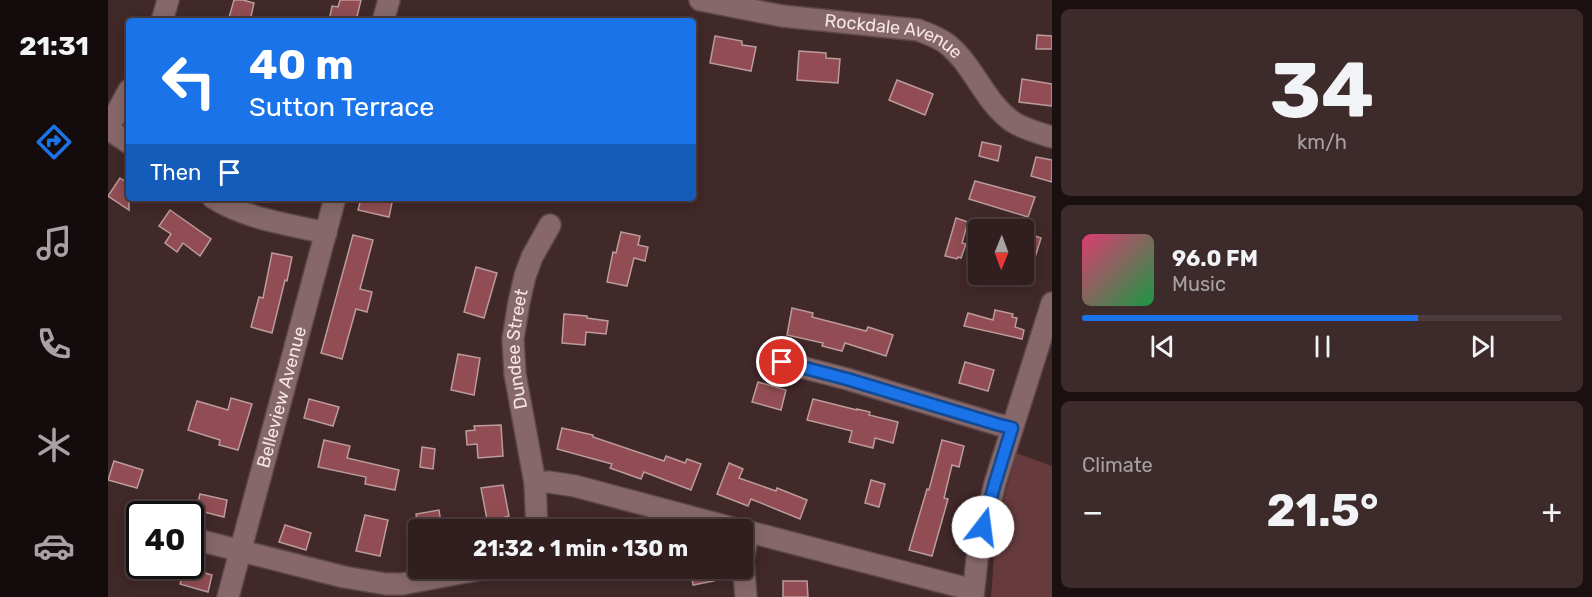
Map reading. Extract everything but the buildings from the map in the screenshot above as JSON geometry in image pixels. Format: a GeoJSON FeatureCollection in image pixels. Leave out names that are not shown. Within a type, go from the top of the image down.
{"type":"FeatureCollection","features":[{"type":"Feature","properties":{"kind":"street"},"geometry":{"type":"LineString","coordinates":[[163,18],[168,0]]}},
{"type":"Feature","properties":{"kind":"street"},"geometry":{"type":"LineString","coordinates":[[384,18],[389,0]]}},
{"type":"Feature","properties":{"kind":"street","name":"Rockdale Avenue"},"geometry":{"type":"LineString","coordinates":[[700,0],[782,16],[918,30],[934,36],[947,44],[960,57],[999,110],[1014,122],[1052,136]]}},
{"type":"Feature","properties":{"kind":"street"},"geometry":{"type":"LineString","coordinates":[[126,96],[108,129],[126,141]]}},
{"type":"Feature","properties":{"kind":"street"},"geometry":{"type":"LineString","coordinates":[[218,201],[244,213],[326,233]]}},
{"type":"Feature","properties":{"kind":"street","name":"Belleview Avenue"},"geometry":{"type":"LineString","coordinates":[[228,597],[334,201]]}},
{"type":"Feature","properties":{"kind":"street","name":"Dundee Street"},"geometry":{"type":"LineString","coordinates":[[537,519],[535,483],[514,374],[513,339],[525,276],[532,256],[550,225]]}},
{"type":"Feature","properties":{"kind":"street"},"geometry":{"type":"LineString","coordinates":[[753,532],[973,593],[983,527],[1012,428],[1048,328],[1052,303]]}},
{"type":"Feature","properties":{"kind":"street"},"geometry":{"type":"LineString","coordinates":[[782,362],[1012,428]]}},
{"type":"Feature","properties":{"kind":"street"},"geometry":{"type":"LineString","coordinates":[[535,483],[549,482],[575,486],[702,519]]}},
{"type":"Feature","properties":{"kind":"street"},"geometry":{"type":"LineString","coordinates":[[204,542],[344,577],[386,584],[402,584],[429,579]]}},
{"type":"Feature","properties":{"kind":"street"},"geometry":{"type":"LineString","coordinates":[[745,579],[746,597]]}},
{"type":"Feature","properties":{"kind":"shaded area"},"geometry":{"type":"Polygon","coordinates":[[[1016,453],[1052,466],[1052,597],[991,597],[996,529],[1016,453]]]}},
{"type":"Feature","properties":{"kind":"route"},"geometry":{"type":"LineString","coordinates":[[782,362],[1012,428],[983,527]]}}]}
